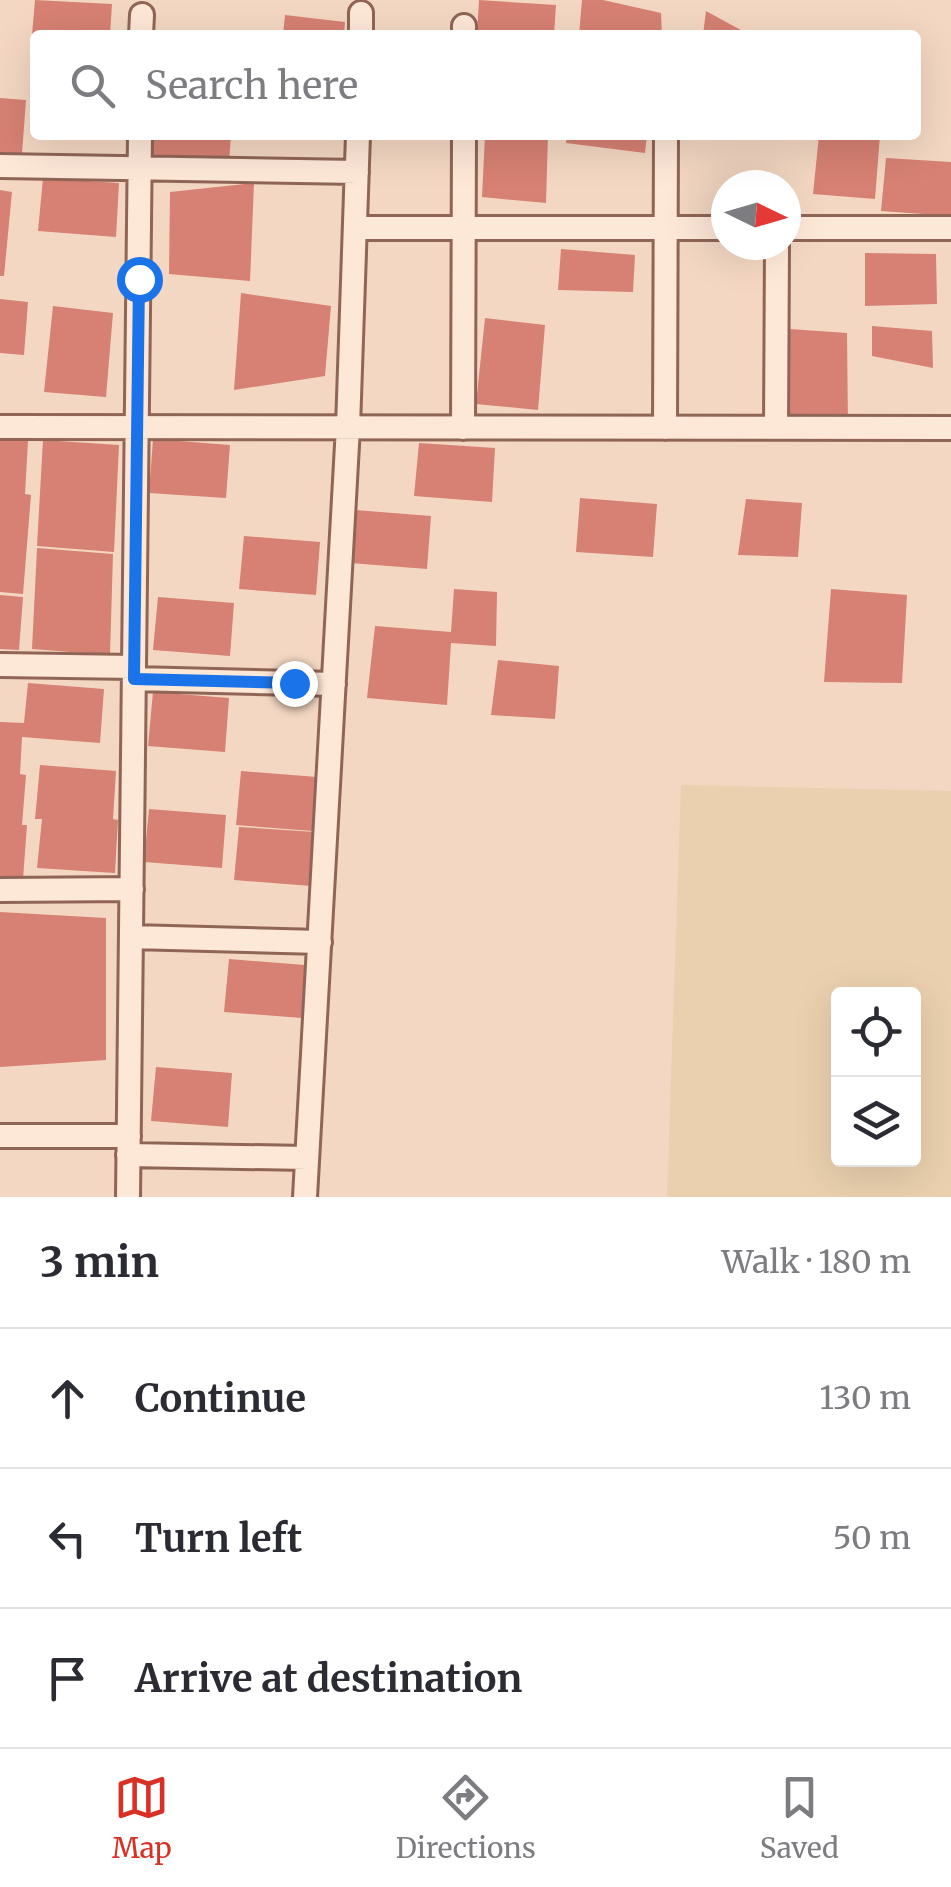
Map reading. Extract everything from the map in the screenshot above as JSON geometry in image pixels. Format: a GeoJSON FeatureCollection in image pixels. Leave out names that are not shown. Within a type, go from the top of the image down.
{"type":"FeatureCollection","features":[{"type":"Feature","properties":{"kind":"street"},"geometry":{"type":"LineString","coordinates":[[128,1197],[140,140]]}},
{"type":"Feature","properties":{"kind":"street"},"geometry":{"type":"LineString","coordinates":[[305,1197],[348,427],[358,140]]}},
{"type":"Feature","properties":{"kind":"street"},"geometry":{"type":"LineString","coordinates":[[464,140],[464,428]]}},
{"type":"Feature","properties":{"kind":"street"},"geometry":{"type":"LineString","coordinates":[[665,428],[666,140]]}},
{"type":"Feature","properties":{"kind":"street"},"geometry":{"type":"LineString","coordinates":[[0,166],[356,172]]}},
{"type":"Feature","properties":{"kind":"street"},"geometry":{"type":"LineString","coordinates":[[355,228],[711,228]]}},
{"type":"Feature","properties":{"kind":"street"},"geometry":{"type":"LineString","coordinates":[[801,228],[951,228]]}},
{"type":"Feature","properties":{"kind":"street"},"geometry":{"type":"LineString","coordinates":[[776,428],[777,260]]}},
{"type":"Feature","properties":{"kind":"street"},"geometry":{"type":"LineString","coordinates":[[0,427],[951,428]]}},
{"type":"Feature","properties":{"kind":"street"},"geometry":{"type":"LineString","coordinates":[[0,665],[334,684]]}},
{"type":"Feature","properties":{"kind":"street"},"geometry":{"type":"LineString","coordinates":[[0,890],[132,889]]}},
{"type":"Feature","properties":{"kind":"street"},"geometry":{"type":"LineString","coordinates":[[131,937],[320,942]]}},
{"type":"Feature","properties":{"kind":"street"},"geometry":{"type":"LineString","coordinates":[[0,1136],[308,1158]]}},
{"type":"Feature","properties":{"kind":"shaded area"},"geometry":{"type":"Polygon","coordinates":[[[681,785],[951,791],[951,1197],[667,1197],[681,785]]]}},
{"type":"Feature","properties":{"kind":"building"},"geometry":{"type":"Polygon","coordinates":[[[35,0],[112,4],[110,30],[32,30],[35,0]]]}},
{"type":"Feature","properties":{"kind":"building"},"geometry":{"type":"Polygon","coordinates":[[[479,0],[556,5],[554,30],[477,30],[479,0]]]}},
{"type":"Feature","properties":{"kind":"building"},"geometry":{"type":"Polygon","coordinates":[[[582,0],[603,0],[661,13],[662,30],[579,30],[582,0]]]}},
{"type":"Feature","properties":{"kind":"building"},"geometry":{"type":"Polygon","coordinates":[[[706,11],[741,30],[704,30],[706,11]]]}},
{"type":"Feature","properties":{"kind":"building"},"geometry":{"type":"Polygon","coordinates":[[[285,15],[345,22],[344,30],[284,30],[285,15]]]}},
{"type":"Feature","properties":{"kind":"building"},"geometry":{"type":"Polygon","coordinates":[[[0,98],[26,100],[22,154],[0,152],[0,98]]]}},
{"type":"Feature","properties":{"kind":"building"},"geometry":{"type":"Polygon","coordinates":[[[153,140],[231,140],[229,163],[151,157],[153,140]]]}},
{"type":"Feature","properties":{"kind":"building"},"geometry":{"type":"Polygon","coordinates":[[[485,140],[548,140],[546,203],[482,197],[485,140]]]}},
{"type":"Feature","properties":{"kind":"building"},"geometry":{"type":"Polygon","coordinates":[[[566,140],[646,140],[645,153],[566,143],[566,140]]]}},
{"type":"Feature","properties":{"kind":"building"},"geometry":{"type":"Polygon","coordinates":[[[818,140],[880,140],[875,199],[813,194],[818,140]]]}},
{"type":"Feature","properties":{"kind":"building"},"geometry":{"type":"Polygon","coordinates":[[[886,158],[951,162],[951,216],[881,211],[886,158]]]}},
{"type":"Feature","properties":{"kind":"building"},"geometry":{"type":"Polygon","coordinates":[[[43,178],[119,183],[116,237],[38,231],[43,178]]]}},
{"type":"Feature","properties":{"kind":"building"},"geometry":{"type":"Polygon","coordinates":[[[254,183],[250,281],[169,274],[170,192],[254,183]]]}},
{"type":"Feature","properties":{"kind":"building"},"geometry":{"type":"Polygon","coordinates":[[[0,190],[12,192],[4,276],[0,276],[0,190]]]}},
{"type":"Feature","properties":{"kind":"building"},"geometry":{"type":"Polygon","coordinates":[[[561,249],[635,255],[633,292],[558,290],[561,249]]]}},
{"type":"Feature","properties":{"kind":"building"},"geometry":{"type":"Polygon","coordinates":[[[865,253],[936,254],[937,304],[865,306],[865,253]]]}},
{"type":"Feature","properties":{"kind":"building"},"geometry":{"type":"Polygon","coordinates":[[[241,293],[331,306],[325,376],[234,390],[241,293]]]}},
{"type":"Feature","properties":{"kind":"building"},"geometry":{"type":"Polygon","coordinates":[[[0,299],[28,302],[24,355],[0,353],[0,299]]]}},
{"type":"Feature","properties":{"kind":"building"},"geometry":{"type":"Polygon","coordinates":[[[53,306],[113,313],[106,397],[44,392],[53,306]]]}},
{"type":"Feature","properties":{"kind":"building"},"geometry":{"type":"Polygon","coordinates":[[[485,318],[545,325],[538,410],[476,404],[485,318]]]}},
{"type":"Feature","properties":{"kind":"building"},"geometry":{"type":"Polygon","coordinates":[[[872,326],[932,331],[933,368],[872,356],[872,326]]]}},
{"type":"Feature","properties":{"kind":"building"},"geometry":{"type":"Polygon","coordinates":[[[790,329],[847,333],[848,428],[787,415],[790,329]]]}},
{"type":"Feature","properties":{"kind":"building"},"geometry":{"type":"Polygon","coordinates":[[[0,439],[28,441],[25,494],[31,495],[23,594],[0,592],[0,439]]]}},
{"type":"Feature","properties":{"kind":"building"},"geometry":{"type":"Polygon","coordinates":[[[153,439],[230,445],[226,498],[149,493],[153,439]]]}},
{"type":"Feature","properties":{"kind":"building"},"geometry":{"type":"Polygon","coordinates":[[[43,440],[119,445],[114,552],[37,546],[43,440]]]}},
{"type":"Feature","properties":{"kind":"building"},"geometry":{"type":"Polygon","coordinates":[[[419,443],[495,448],[492,502],[414,496],[419,443]]]}},
{"type":"Feature","properties":{"kind":"building"},"geometry":{"type":"Polygon","coordinates":[[[580,498],[657,504],[653,557],[576,552],[580,498]]]}},
{"type":"Feature","properties":{"kind":"building"},"geometry":{"type":"Polygon","coordinates":[[[746,499],[802,503],[798,557],[738,555],[746,499]]]}},
{"type":"Feature","properties":{"kind":"building"},"geometry":{"type":"Polygon","coordinates":[[[355,510],[431,516],[427,569],[350,563],[355,510]]]}},
{"type":"Feature","properties":{"kind":"building"},"geometry":{"type":"Polygon","coordinates":[[[244,536],[320,542],[316,595],[239,589],[244,536]]]}},
{"type":"Feature","properties":{"kind":"building"},"geometry":{"type":"Polygon","coordinates":[[[37,548],[113,554],[110,655],[32,649],[37,548]]]}},
{"type":"Feature","properties":{"kind":"building"},"geometry":{"type":"Polygon","coordinates":[[[454,589],[497,592],[496,646],[451,643],[447,705],[367,698],[375,626],[451,632],[454,589]]]}},
{"type":"Feature","properties":{"kind":"building"},"geometry":{"type":"Polygon","coordinates":[[[831,589],[907,595],[902,683],[824,682],[831,589]]]}},
{"type":"Feature","properties":{"kind":"building"},"geometry":{"type":"Polygon","coordinates":[[[0,595],[23,597],[19,650],[0,649],[0,595]]]}},
{"type":"Feature","properties":{"kind":"building"},"geometry":{"type":"Polygon","coordinates":[[[158,597],[234,603],[230,656],[153,650],[158,597]]]}},
{"type":"Feature","properties":{"kind":"building"},"geometry":{"type":"Polygon","coordinates":[[[498,660],[559,666],[555,719],[491,715],[498,660]]]}},
{"type":"Feature","properties":{"kind":"building"},"geometry":{"type":"Polygon","coordinates":[[[28,683],[104,689],[100,743],[22,737],[20,774],[26,775],[22,825],[27,825],[23,879],[0,877],[0,722],[24,723],[28,683]]]}},
{"type":"Feature","properties":{"kind":"building"},"geometry":{"type":"Polygon","coordinates":[[[153,692],[229,698],[225,752],[148,746],[153,692]]]}},
{"type":"Feature","properties":{"kind":"building"},"geometry":{"type":"Polygon","coordinates":[[[40,765],[116,771],[115,873],[37,868],[42,819],[35,819],[40,765]]]}},
{"type":"Feature","properties":{"kind":"building"},"geometry":{"type":"Polygon","coordinates":[[[241,771],[317,777],[313,831],[236,825],[241,771]]]}},
{"type":"Feature","properties":{"kind":"building"},"geometry":{"type":"Polygon","coordinates":[[[149,809],[226,815],[222,868],[144,862],[149,809]]]}},
{"type":"Feature","properties":{"kind":"building"},"geometry":{"type":"Polygon","coordinates":[[[239,827],[315,832],[311,886],[234,880],[239,827]]]}},
{"type":"Feature","properties":{"kind":"building"},"geometry":{"type":"Polygon","coordinates":[[[0,912],[106,918],[106,1060],[0,1067],[0,912]]]}},
{"type":"Feature","properties":{"kind":"building"},"geometry":{"type":"Polygon","coordinates":[[[229,959],[305,965],[302,1018],[224,1012],[229,959]]]}},
{"type":"Feature","properties":{"kind":"building"},"geometry":{"type":"Polygon","coordinates":[[[156,1067],[232,1073],[228,1127],[151,1121],[156,1067]]]}},
{"type":"Feature","properties":{"kind":"route"},"geometry":{"type":"LineString","coordinates":[[139,279],[134,679],[294,683]]}}]}
